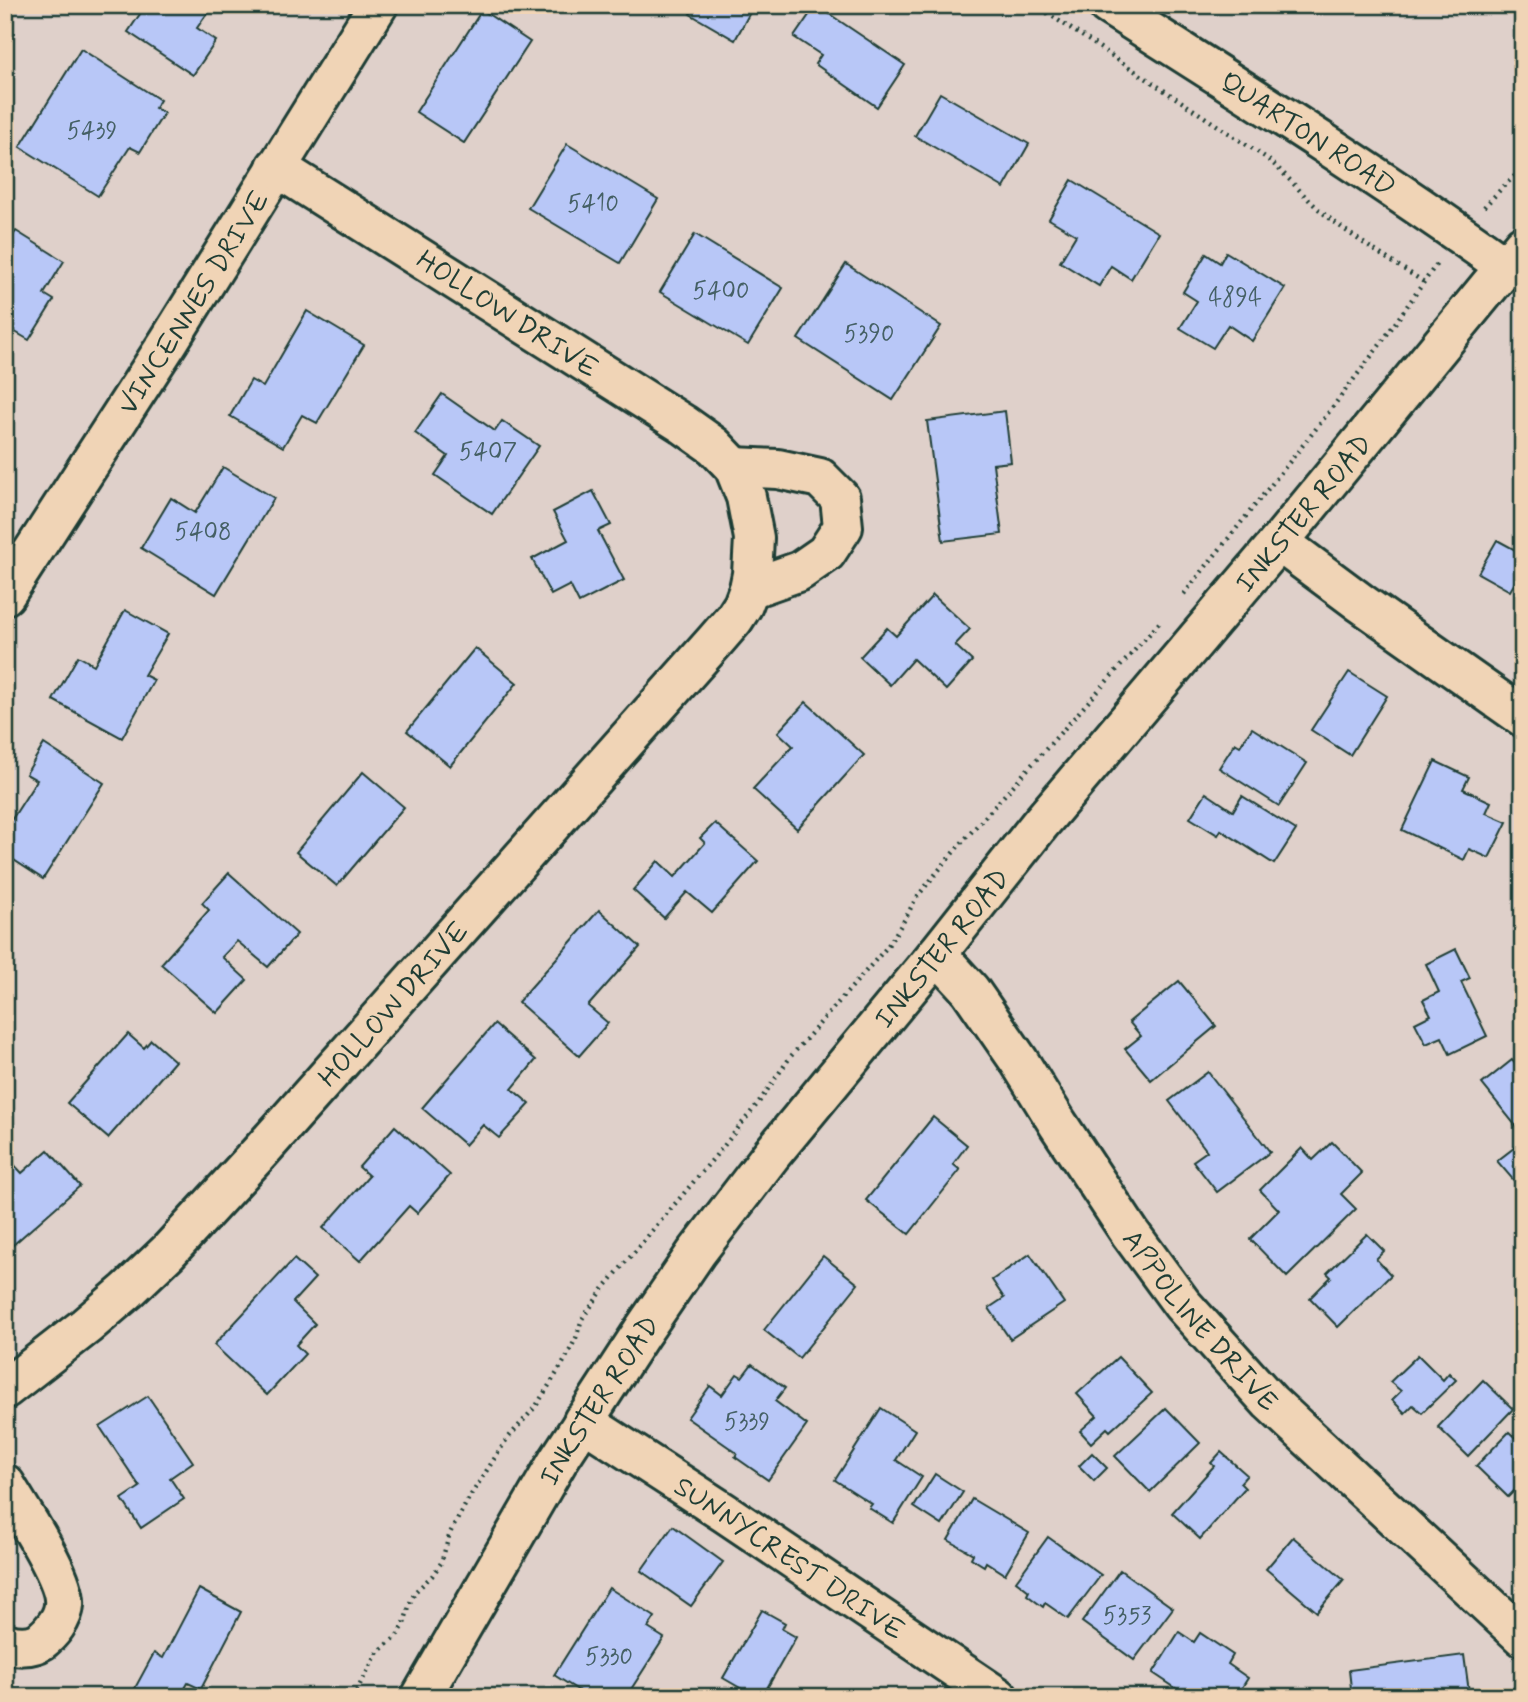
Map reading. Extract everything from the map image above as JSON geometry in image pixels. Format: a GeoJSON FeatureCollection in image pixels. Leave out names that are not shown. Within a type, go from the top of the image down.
{"type":"FeatureCollection","features":[{"type":"Feature","properties":{"kind":"street","name":"VINCENNES DRIVE"},"geometry":{"type":"LineString","coordinates":[[5,595],[169,341],[378,5]]}},
{"type":"Feature","properties":{"kind":"street","name":"QUARTON ROAD"},"geometry":{"type":"LineString","coordinates":[[1108,5],[1461,235],[1514,255]]}},
{"type":"Feature","properties":{"kind":"street","name":"HOLLOW DRIVE"},"geometry":{"type":"LineString","coordinates":[[5,1389],[96,1317],[169,1252],[715,641],[734,619],[749,589],[754,538],[746,497],[734,467],[714,446],[276,167]]}},
{"type":"Feature","properties":{"kind":"street","name":"INKSTER ROAD"},"geometry":{"type":"LineString","coordinates":[[422,1697],[558,1461],[696,1253],[779,1145],[1040,824],[1279,542],[1514,255]]}},
{"type":"Feature","properties":{"kind":"street"},"geometry":{"type":"LineString","coordinates":[[734,467],[778,469],[820,478],[839,498],[841,508],[843,527],[826,553],[800,571],[749,589]]}},
{"type":"Feature","properties":{"kind":"street"},"geometry":{"type":"LineString","coordinates":[[1279,542],[1391,625],[1523,717]]}},
{"type":"Feature","properties":{"kind":"street","name":"APPOLINE DRIVE"},"geometry":{"type":"LineString","coordinates":[[937,954],[970,990],[1130,1233],[1182,1304],[1270,1402],[1523,1637]]}},
{"type":"Feature","properties":{"kind":"street","name":"SUNNYCREST DRIVE"},"geometry":{"type":"LineString","coordinates":[[583,1421],[998,1697]]}},
{"type":"Feature","properties":{"kind":"street"},"geometry":{"type":"LineString","coordinates":[[5,1484],[59,1576],[64,1605],[55,1629],[38,1643],[12,1646],[5,1642]]}},
{"type":"Feature","properties":{"kind":"path"},"geometry":{"type":"LineString","coordinates":[[1035,5],[1265,157],[1326,215],[1424,282]]}},
{"type":"Feature","properties":{"kind":"path"},"geometry":{"type":"LineString","coordinates":[[1492,198],[1523,168]]}},
{"type":"Feature","properties":{"kind":"building"},"geometry":{"type":"Polygon","coordinates":[[[146,5],[213,5],[197,28],[216,41],[193,75],[128,32],[146,5]]]}},
{"type":"Feature","properties":{"kind":"building"},"geometry":{"type":"Polygon","coordinates":[[[696,5],[754,5],[735,40],[690,14],[696,5]]]}},
{"type":"Feature","properties":{"kind":"building"},"geometry":{"type":"Polygon","coordinates":[[[816,5],[905,65],[877,107],[815,64],[821,55],[794,37],[816,5]]]}},
{"type":"Feature","properties":{"kind":"building"},"geometry":{"type":"Polygon","coordinates":[[[482,10],[530,42],[464,143],[416,112],[482,10]]]}},
{"type":"Feature","properties":{"kind":"building"},"geometry":{"type":"Polygon","coordinates":[[[81,49],[160,100],[155,108],[164,113],[140,152],[130,147],[98,196],[20,147],[81,49]]]}},
{"type":"Feature","properties":{"kind":"building"},"geometry":{"type":"Polygon","coordinates":[[[940,93],[1029,144],[1004,188],[915,136],[940,93]]]}},
{"type":"Feature","properties":{"kind":"building"},"geometry":{"type":"Polygon","coordinates":[[[567,144],[658,199],[620,263],[528,208],[567,144]]]}},
{"type":"Feature","properties":{"kind":"building"},"geometry":{"type":"Polygon","coordinates":[[[1072,180],[1159,233],[1131,279],[1111,266],[1099,286],[1060,262],[1076,235],[1049,219],[1072,180]]]}},
{"type":"Feature","properties":{"kind":"building"},"geometry":{"type":"Polygon","coordinates":[[[16,231],[64,261],[44,294],[54,300],[29,340],[5,326],[5,248],[16,231]]]}},
{"type":"Feature","properties":{"kind":"building"},"geometry":{"type":"Polygon","coordinates":[[[695,234],[783,288],[748,345],[660,292],[695,234]]]}},
{"type":"Feature","properties":{"kind":"building"},"geometry":{"type":"Polygon","coordinates":[[[1226,252],[1285,288],[1252,341],[1228,325],[1213,348],[1180,328],[1197,301],[1183,292],[1206,254],[1220,263],[1226,252]]]}},
{"type":"Feature","properties":{"kind":"building"},"geometry":{"type":"Polygon","coordinates":[[[846,264],[941,326],[893,400],[798,339],[846,264]]]}},
{"type":"Feature","properties":{"kind":"building"},"geometry":{"type":"Polygon","coordinates":[[[307,311],[364,345],[317,423],[302,415],[283,447],[230,416],[251,380],[263,387],[307,311]]]}},
{"type":"Feature","properties":{"kind":"building"},"geometry":{"type":"Polygon","coordinates":[[[442,394],[495,431],[502,421],[539,446],[492,514],[435,475],[448,456],[415,433],[442,394]]]}},
{"type":"Feature","properties":{"kind":"building"},"geometry":{"type":"Polygon","coordinates":[[[1005,411],[1011,462],[993,464],[1002,534],[943,541],[927,421],[1005,411]]]}},
{"type":"Feature","properties":{"kind":"building"},"geometry":{"type":"Polygon","coordinates":[[[223,467],[274,498],[216,594],[141,548],[171,498],[195,513],[223,467]]]}},
{"type":"Feature","properties":{"kind":"building"},"geometry":{"type":"Polygon","coordinates":[[[593,491],[611,525],[598,531],[624,580],[579,603],[570,585],[551,595],[532,559],[568,540],[553,512],[593,491]]]}},
{"type":"Feature","properties":{"kind":"building"},"geometry":{"type":"Polygon","coordinates":[[[1497,540],[1523,554],[1523,569],[1510,591],[1478,573],[1497,540]]]}},
{"type":"Feature","properties":{"kind":"building"},"geometry":{"type":"Polygon","coordinates":[[[933,595],[970,629],[955,645],[972,661],[946,690],[913,659],[890,685],[860,657],[887,628],[896,636],[933,595]]]}},
{"type":"Feature","properties":{"kind":"building"},"geometry":{"type":"Polygon","coordinates":[[[125,610],[168,634],[144,675],[154,680],[122,738],[53,700],[78,656],[94,665],[125,610]]]}},
{"type":"Feature","properties":{"kind":"building"},"geometry":{"type":"Polygon","coordinates":[[[475,648],[517,683],[450,766],[407,731],[475,648]]]}},
{"type":"Feature","properties":{"kind":"building"},"geometry":{"type":"Polygon","coordinates":[[[1349,672],[1387,696],[1350,755],[1311,730],[1349,672]]]}},
{"type":"Feature","properties":{"kind":"building"},"geometry":{"type":"Polygon","coordinates":[[[806,702],[864,755],[797,829],[753,789],[793,746],[778,732],[806,702]]]}},
{"type":"Feature","properties":{"kind":"building"},"geometry":{"type":"Polygon","coordinates":[[[1252,728],[1307,763],[1279,806],[1219,768],[1235,743],[1240,746],[1252,728]]]}},
{"type":"Feature","properties":{"kind":"building"},"geometry":{"type":"Polygon","coordinates":[[[44,744],[104,783],[43,879],[6,855],[5,857],[5,830],[37,780],[26,774],[44,744]]]}},
{"type":"Feature","properties":{"kind":"building"},"geometry":{"type":"Polygon","coordinates":[[[1435,761],[1469,777],[1463,789],[1491,802],[1486,813],[1507,822],[1489,858],[1469,849],[1464,860],[1402,830],[1435,761]]]}},
{"type":"Feature","properties":{"kind":"building"},"geometry":{"type":"Polygon","coordinates":[[[363,772],[404,807],[337,886],[296,852],[363,772]]]}},
{"type":"Feature","properties":{"kind":"building"},"geometry":{"type":"Polygon","coordinates":[[[1206,793],[1233,811],[1242,796],[1296,830],[1274,864],[1221,830],[1218,835],[1190,818],[1206,793]]]}},
{"type":"Feature","properties":{"kind":"building"},"geometry":{"type":"Polygon","coordinates":[[[715,823],[758,861],[712,913],[687,892],[664,918],[633,890],[658,861],[675,877],[705,843],[700,838],[715,823]]]}},
{"type":"Feature","properties":{"kind":"building"},"geometry":{"type":"Polygon","coordinates":[[[229,873],[297,934],[268,967],[237,941],[222,957],[247,980],[217,1013],[161,964],[209,910],[202,903],[229,873]]]}},
{"type":"Feature","properties":{"kind":"building"},"geometry":{"type":"Polygon","coordinates":[[[599,910],[640,947],[588,1006],[608,1023],[579,1056],[518,1002],[599,910]]]}},
{"type":"Feature","properties":{"kind":"building"},"geometry":{"type":"Polygon","coordinates":[[[1456,949],[1470,978],[1461,982],[1487,1036],[1450,1054],[1442,1037],[1426,1044],[1415,1023],[1431,1015],[1423,1000],[1439,992],[1426,964],[1456,949]]]}},
{"type":"Feature","properties":{"kind":"building"},"geometry":{"type":"Polygon","coordinates":[[[1179,981],[1216,1026],[1151,1080],[1125,1049],[1141,1036],[1129,1022],[1179,981]]]}},
{"type":"Feature","properties":{"kind":"building"},"geometry":{"type":"Polygon","coordinates":[[[494,1024],[536,1060],[512,1089],[530,1104],[499,1138],[483,1125],[465,1145],[422,1108],[494,1024]]]}},
{"type":"Feature","properties":{"kind":"building"},"geometry":{"type":"Polygon","coordinates":[[[128,1034],[144,1048],[151,1040],[175,1061],[108,1138],[67,1103],[128,1034]]]}},
{"type":"Feature","properties":{"kind":"building"},"geometry":{"type":"Polygon","coordinates":[[[1512,1060],[1523,1073],[1523,1135],[1482,1084],[1512,1060]]]}},
{"type":"Feature","properties":{"kind":"building"},"geometry":{"type":"Polygon","coordinates":[[[1208,1072],[1270,1152],[1217,1192],[1193,1161],[1207,1151],[1169,1101],[1208,1072]]]}},
{"type":"Feature","properties":{"kind":"building"},"geometry":{"type":"Polygon","coordinates":[[[933,1117],[967,1145],[953,1164],[960,1170],[909,1234],[866,1200],[933,1117]]]}},
{"type":"Feature","properties":{"kind":"building"},"geometry":{"type":"Polygon","coordinates":[[[395,1126],[450,1175],[417,1213],[409,1206],[360,1261],[323,1228],[369,1176],[359,1167],[395,1126]]]}},
{"type":"Feature","properties":{"kind":"building"},"geometry":{"type":"Polygon","coordinates":[[[1523,1141],[1523,1176],[1515,1182],[1497,1161],[1523,1141]]]}},
{"type":"Feature","properties":{"kind":"building"},"geometry":{"type":"Polygon","coordinates":[[[1332,1142],[1362,1173],[1341,1194],[1356,1209],[1287,1277],[1250,1239],[1279,1210],[1260,1190],[1302,1148],[1313,1160],[1332,1142]]]}},
{"type":"Feature","properties":{"kind":"building"},"geometry":{"type":"Polygon","coordinates":[[[48,1150],[80,1186],[5,1252],[5,1155],[22,1173],[48,1150]]]}},
{"type":"Feature","properties":{"kind":"building"},"geometry":{"type":"Polygon","coordinates":[[[1367,1234],[1384,1251],[1376,1259],[1391,1275],[1338,1327],[1310,1298],[1331,1277],[1327,1273],[1367,1234]]]}},
{"type":"Feature","properties":{"kind":"building"},"geometry":{"type":"Polygon","coordinates":[[[1030,1254],[1064,1303],[1010,1339],[989,1308],[1004,1298],[992,1280],[1030,1254]]]}},
{"type":"Feature","properties":{"kind":"building"},"geometry":{"type":"Polygon","coordinates":[[[823,1256],[858,1284],[799,1358],[764,1330],[823,1256]]]}},
{"type":"Feature","properties":{"kind":"building"},"geometry":{"type":"Polygon","coordinates":[[[294,1259],[315,1278],[293,1302],[315,1324],[296,1345],[305,1354],[267,1395],[214,1345],[294,1259]]]}},
{"type":"Feature","properties":{"kind":"building"},"geometry":{"type":"Polygon","coordinates":[[[1418,1355],[1443,1380],[1449,1373],[1456,1380],[1422,1413],[1413,1405],[1405,1413],[1392,1400],[1401,1391],[1390,1382],[1418,1355]]]}},
{"type":"Feature","properties":{"kind":"building"},"geometry":{"type":"Polygon","coordinates":[[[1118,1357],[1152,1393],[1110,1431],[1107,1428],[1091,1443],[1080,1431],[1097,1416],[1077,1394],[1118,1357]]]}},
{"type":"Feature","properties":{"kind":"building"},"geometry":{"type":"Polygon","coordinates":[[[752,1364],[785,1388],[775,1401],[807,1425],[768,1480],[735,1457],[737,1453],[687,1418],[710,1386],[722,1395],[737,1374],[742,1377],[752,1364]]]}},
{"type":"Feature","properties":{"kind":"building"},"geometry":{"type":"Polygon","coordinates":[[[1483,1380],[1513,1409],[1468,1456],[1438,1427],[1483,1380]]]}},
{"type":"Feature","properties":{"kind":"building"},"geometry":{"type":"Polygon","coordinates":[[[148,1396],[193,1462],[170,1478],[184,1499],[141,1528],[122,1499],[140,1487],[100,1427],[148,1396]]]}},
{"type":"Feature","properties":{"kind":"building"},"geometry":{"type":"Polygon","coordinates":[[[881,1408],[915,1430],[896,1460],[922,1477],[893,1523],[869,1508],[872,1504],[835,1480],[881,1408]]]}},
{"type":"Feature","properties":{"kind":"building"},"geometry":{"type":"Polygon","coordinates":[[[1166,1408],[1200,1443],[1150,1492],[1115,1456],[1166,1408]]]}},
{"type":"Feature","properties":{"kind":"building"},"geometry":{"type":"Polygon","coordinates":[[[1509,1432],[1523,1445],[1523,1482],[1508,1497],[1476,1466],[1509,1432]]]}},
{"type":"Feature","properties":{"kind":"building"},"geometry":{"type":"Polygon","coordinates":[[[1221,1452],[1247,1475],[1240,1483],[1245,1488],[1200,1539],[1172,1513],[1214,1466],[1211,1463],[1221,1452]]]}},
{"type":"Feature","properties":{"kind":"building"},"geometry":{"type":"Polygon","coordinates":[[[1092,1453],[1107,1468],[1094,1481],[1079,1466],[1092,1453]]]}},
{"type":"Feature","properties":{"kind":"building"},"geometry":{"type":"Polygon","coordinates":[[[935,1474],[963,1492],[942,1525],[914,1507],[935,1474]]]}},
{"type":"Feature","properties":{"kind":"building"},"geometry":{"type":"Polygon","coordinates":[[[972,1499],[1029,1533],[1005,1574],[986,1562],[984,1566],[971,1558],[973,1554],[948,1540],[972,1499]]]}},
{"type":"Feature","properties":{"kind":"building"},"geometry":{"type":"Polygon","coordinates":[[[673,1526],[723,1562],[691,1606],[641,1571],[673,1526]]]}},
{"type":"Feature","properties":{"kind":"building"},"geometry":{"type":"Polygon","coordinates":[[[1048,1537],[1101,1575],[1068,1619],[1045,1603],[1043,1607],[1027,1595],[1029,1591],[1016,1581],[1048,1537]]]}},
{"type":"Feature","properties":{"kind":"building"},"geometry":{"type":"Polygon","coordinates":[[[1293,1537],[1344,1580],[1317,1612],[1266,1569],[1293,1537]]]}},
{"type":"Feature","properties":{"kind":"building"},"geometry":{"type":"Polygon","coordinates":[[[1120,1570],[1173,1608],[1134,1660],[1082,1622],[1120,1570]]]}},
{"type":"Feature","properties":{"kind":"building"},"geometry":{"type":"Polygon","coordinates":[[[609,1588],[655,1617],[648,1628],[664,1638],[626,1697],[589,1697],[554,1675],[609,1588]]]}},
{"type":"Feature","properties":{"kind":"building"},"geometry":{"type":"Polygon","coordinates":[[[199,1589],[241,1612],[201,1689],[188,1683],[180,1697],[151,1697],[135,1688],[154,1653],[163,1658],[199,1589]]]}},
{"type":"Feature","properties":{"kind":"building"},"geometry":{"type":"Polygon","coordinates":[[[762,1610],[785,1623],[782,1629],[796,1637],[762,1697],[756,1697],[723,1678],[762,1610]]]}},
{"type":"Feature","properties":{"kind":"building"},"geometry":{"type":"Polygon","coordinates":[[[1179,1632],[1194,1642],[1200,1633],[1233,1655],[1228,1664],[1248,1678],[1236,1697],[1189,1697],[1153,1673],[1179,1632]]]}},
{"type":"Feature","properties":{"kind":"building"},"geometry":{"type":"Polygon","coordinates":[[[1464,1655],[1469,1692],[1436,1697],[1352,1697],[1349,1670],[1464,1655]]]}}]}
